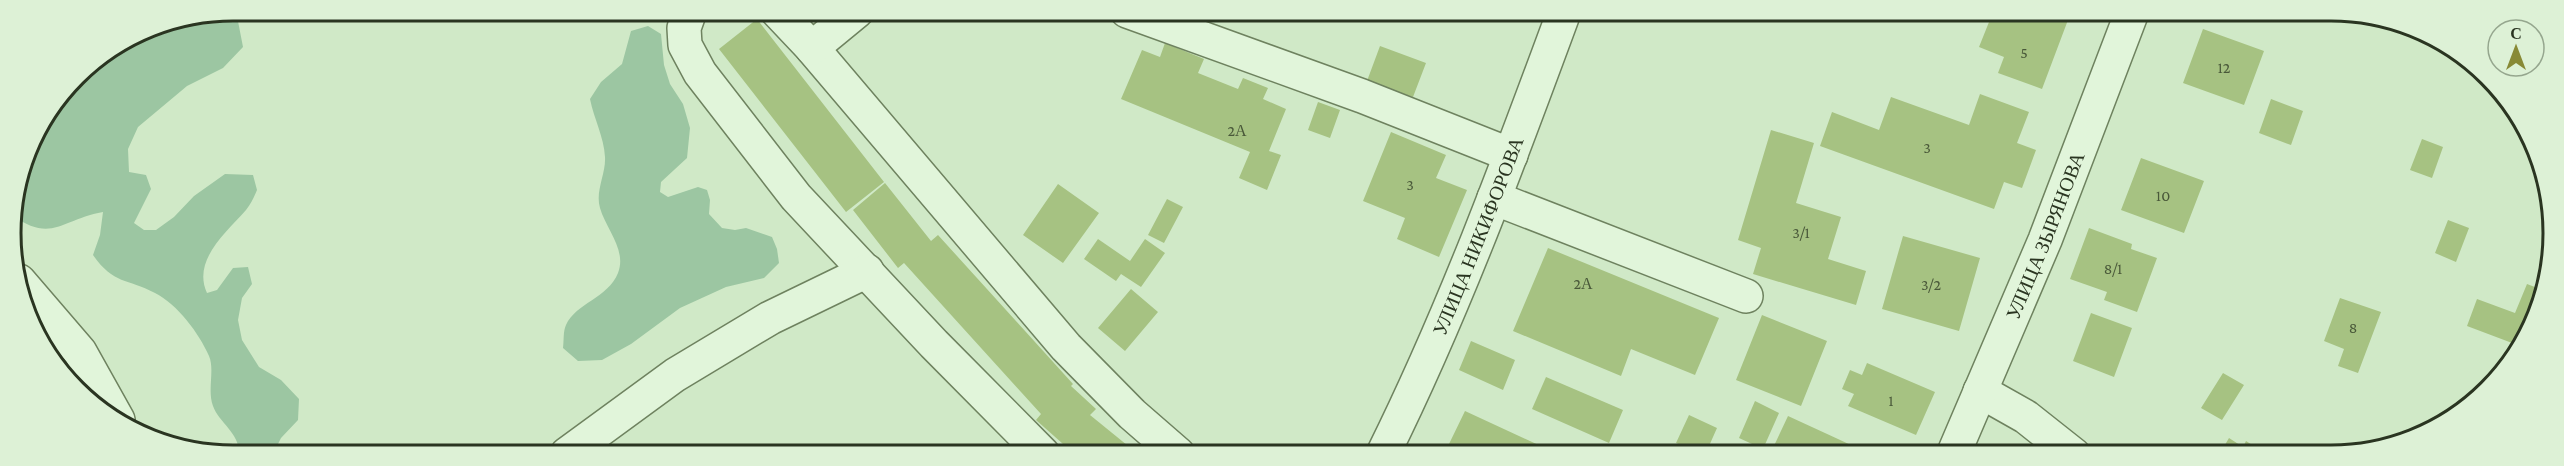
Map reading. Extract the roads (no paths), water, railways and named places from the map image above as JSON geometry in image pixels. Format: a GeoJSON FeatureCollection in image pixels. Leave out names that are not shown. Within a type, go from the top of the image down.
{"type":"FeatureCollection","features":[{"type":"Feature","properties":{"kind":"street"},"geometry":{"type":"LineString","coordinates":[[686,21],[684,28],[685,45],[700,73],[796,197],[934,344],[1034,445]]}},
{"type":"Feature","properties":{"kind":"street"},"geometry":{"type":"LineString","coordinates":[[786,21],[812,48],[1066,347],[1132,414],[1168,445]]}},
{"type":"Feature","properties":{"kind":"street"},"geometry":{"type":"LineString","coordinates":[[812,48],[845,21]]}},
{"type":"Feature","properties":{"kind":"street"},"geometry":{"type":"LineString","coordinates":[[1154,21],[1362,96],[1511,155]]}},
{"type":"Feature","properties":{"kind":"street","name":"УЛИЦА НИКИФОРОВА"},"geometry":{"type":"LineString","coordinates":[[1387,445],[1430,354],[1494,198],[1561,21]]}},
{"type":"Feature","properties":{"kind":"street","name":"УЛИЦА ЗЫРЯНОВА"},"geometry":{"type":"LineString","coordinates":[[1957,445],[2045,240],[2129,21]]}},
{"type":"Feature","properties":{"kind":"street"},"geometry":{"type":"LineString","coordinates":[[1494,198],[1746,296]]}},
{"type":"Feature","properties":{"kind":"street"},"geometry":{"type":"LineString","coordinates":[[579,445],[675,375],[770,318],[867,271]]}},
{"type":"Feature","properties":{"kind":"street"},"geometry":{"type":"LineString","coordinates":[[30,293],[80,352],[110,405]]}},
{"type":"Feature","properties":{"kind":"street"},"geometry":{"type":"LineString","coordinates":[[1980,391],[2026,417],[2061,445]]}}]}
